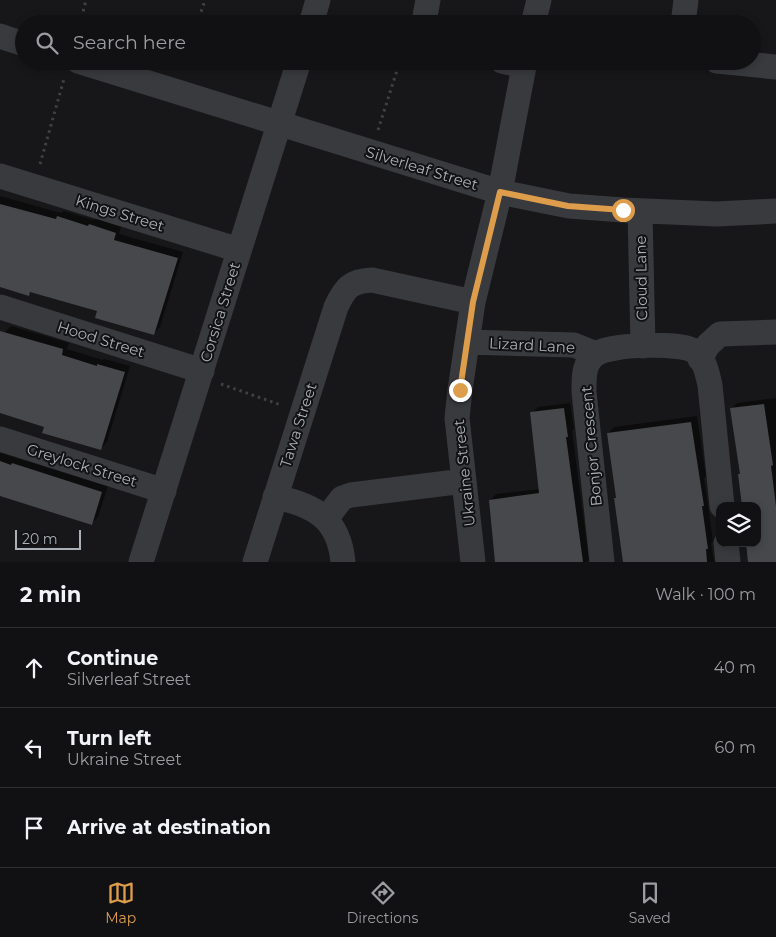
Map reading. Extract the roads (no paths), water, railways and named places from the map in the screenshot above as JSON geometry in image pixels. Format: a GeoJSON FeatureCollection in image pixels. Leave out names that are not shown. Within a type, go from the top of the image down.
{"type":"FeatureCollection","features":[{"type":"Feature","properties":{"kind":"street"},"geometry":{"type":"LineString","coordinates":[[314,15],[318,0]]}},
{"type":"Feature","properties":{"kind":"street"},"geometry":{"type":"LineString","coordinates":[[424,15],[428,0]]}},
{"type":"Feature","properties":{"kind":"street"},"geometry":{"type":"LineString","coordinates":[[535,15],[539,0]]}},
{"type":"Feature","properties":{"kind":"street"},"geometry":{"type":"LineString","coordinates":[[684,15],[686,0]]}},
{"type":"Feature","properties":{"kind":"street"},"geometry":{"type":"LineString","coordinates":[[0,36],[15,41]]}},
{"type":"Feature","properties":{"kind":"street"},"geometry":{"type":"LineString","coordinates":[[761,65],[776,67]]}},
{"type":"Feature","properties":{"kind":"street","name":"Silverleaf Street"},"geometry":{"type":"LineString","coordinates":[[71,70],[279,124],[500,192],[568,206],[717,214],[776,210]]}},
{"type":"Feature","properties":{"kind":"street","name":"Corsica Street"},"geometry":{"type":"LineString","coordinates":[[141,562],[164,491],[211,377],[240,250],[296,70]]}},
{"type":"Feature","properties":{"kind":"street","name":"Ukraine Street"},"geometry":{"type":"LineString","coordinates":[[473,562],[457,418],[473,302],[500,192],[516,70]]}},
{"type":"Feature","properties":{"kind":"street","name":"Kings Street"},"geometry":{"type":"LineString","coordinates":[[0,176],[240,250]]}},
{"type":"Feature","properties":{"kind":"street","name":"Cloud Lane"},"geometry":{"type":"LineString","coordinates":[[640,211],[643,346]]}},
{"type":"Feature","properties":{"kind":"street","name":"Tawa Street"},"geometry":{"type":"LineString","coordinates":[[255,562],[336,307],[344,290],[360,281],[372,280],[473,302]]}},
{"type":"Feature","properties":{"kind":"street","name":"Hood Street"},"geometry":{"type":"LineString","coordinates":[[0,307],[211,377]]}},
{"type":"Feature","properties":{"kind":"street"},"geometry":{"type":"LineString","coordinates":[[700,359],[708,345],[720,334],[776,332]]}},
{"type":"Feature","properties":{"kind":"street","name":"Lizard Lane"},"geometry":{"type":"LineString","coordinates":[[467,342],[574,344],[596,354]]}},
{"type":"Feature","properties":{"kind":"street"},"geometry":{"type":"LineString","coordinates":[[596,354],[612,347],[643,346],[678,345],[694,351],[706,366],[710,385],[722,502]]}},
{"type":"Feature","properties":{"kind":"street","name":"Bonjor Crescent"},"geometry":{"type":"LineString","coordinates":[[596,354],[585,367],[584,392],[602,562]]}},
{"type":"Feature","properties":{"kind":"street","name":"Greylock Street"},"geometry":{"type":"LineString","coordinates":[[0,439],[164,491]]}},
{"type":"Feature","properties":{"kind":"street"},"geometry":{"type":"LineString","coordinates":[[326,519],[342,498],[352,495],[464,482]]}},
{"type":"Feature","properties":{"kind":"street"},"geometry":{"type":"LineString","coordinates":[[275,497],[296,501],[312,508],[326,519],[337,534],[343,562]]}},
{"type":"Feature","properties":{"kind":"street"},"geometry":{"type":"LineString","coordinates":[[726,547],[728,562]]}}]}
